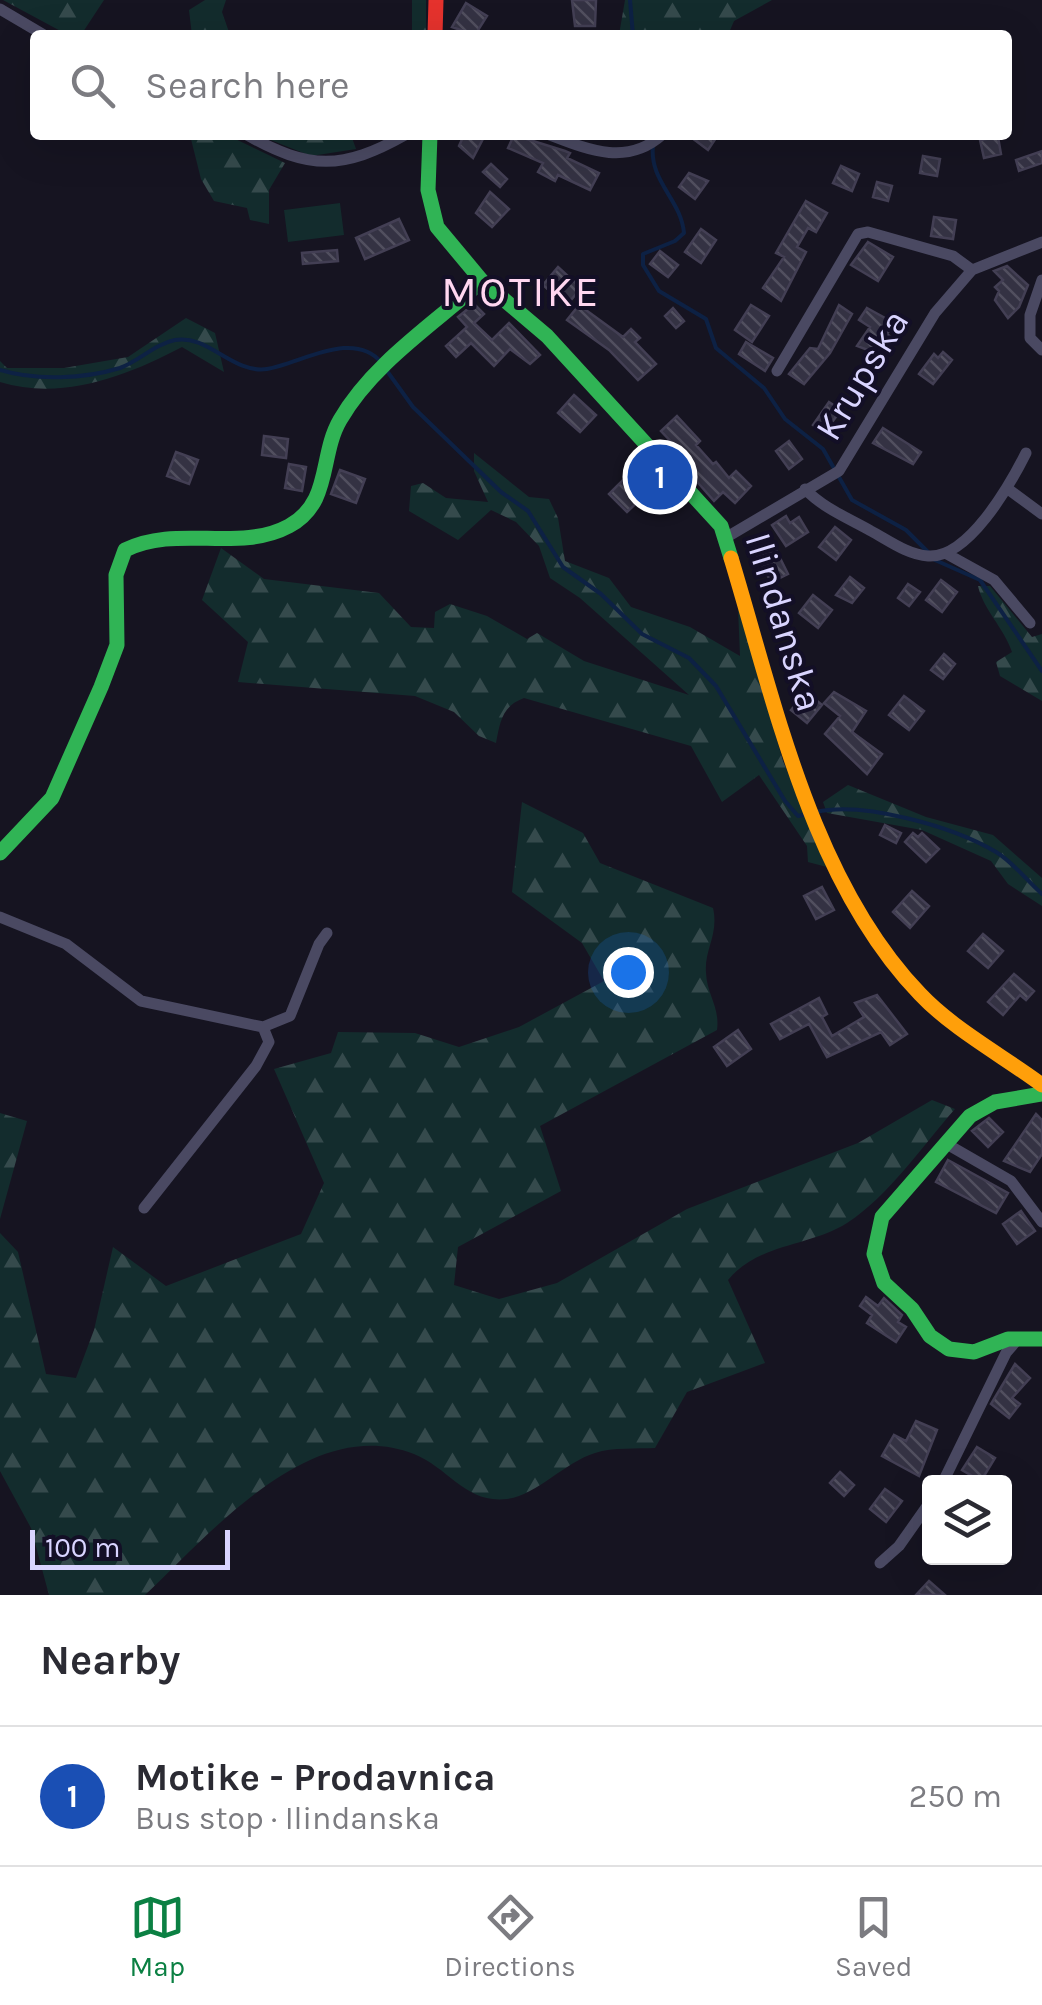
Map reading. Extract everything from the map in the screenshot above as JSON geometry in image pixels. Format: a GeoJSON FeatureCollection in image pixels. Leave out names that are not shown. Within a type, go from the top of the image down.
{"type":"FeatureCollection","features":[{"type":"Feature","properties":{"kind":"street"},"geometry":{"type":"LineString","coordinates":[[435,30],[436,0]]}},
{"type":"Feature","properties":{"kind":"street"},"geometry":{"type":"LineString","coordinates":[[0,8],[36,30]]}},
{"type":"Feature","properties":{"kind":"street"},"geometry":{"type":"LineString","coordinates":[[257,140],[296,160],[337,163],[393,140]]}},
{"type":"Feature","properties":{"kind":"street","name":"Ilindanska"},"geometry":{"type":"LineString","coordinates":[[430,140],[428,190],[432,216],[482,281],[546,336],[693,492],[727,537],[794,768],[852,903],[892,967],[923,998],[1042,1085]]}},
{"type":"Feature","properties":{"kind":"street"},"geometry":{"type":"LineString","coordinates":[[566,140],[624,155],[656,140]]}},
{"type":"Feature","properties":{"kind":"street"},"geometry":{"type":"LineString","coordinates":[[777,371],[858,234],[868,232],[953,256],[972,270]]}},
{"type":"Feature","properties":{"kind":"street","name":"Krupska"},"geometry":{"type":"LineString","coordinates":[[727,537],[833,474],[935,313],[972,270],[1042,242]]}},
{"type":"Feature","properties":{"kind":"street"},"geometry":{"type":"LineString","coordinates":[[1042,280],[1030,338],[1042,350]]}},
{"type":"Feature","properties":{"kind":"street"},"geometry":{"type":"LineString","coordinates":[[0,853],[52,798],[101,687],[117,645],[116,575],[125,550],[146,539],[235,539],[283,527],[308,514],[319,496],[327,444],[343,414],[482,281]]}},
{"type":"Feature","properties":{"kind":"street"},"geometry":{"type":"LineString","coordinates":[[943,555],[1008,488],[1026,454]]}},
{"type":"Feature","properties":{"kind":"street"},"geometry":{"type":"LineString","coordinates":[[1008,488],[1042,514]]}},
{"type":"Feature","properties":{"kind":"street"},"geometry":{"type":"LineString","coordinates":[[805,489],[832,510],[924,556],[943,555],[994,580],[1030,623]]}},
{"type":"Feature","properties":{"kind":"street"},"geometry":{"type":"LineString","coordinates":[[0,918],[76,950],[120,990],[141,1002],[264,1028],[290,1016],[328,933]]}},
{"type":"Feature","properties":{"kind":"street"},"geometry":{"type":"LineString","coordinates":[[144,1208],[256,1066],[269,1042],[264,1028]]}},
{"type":"Feature","properties":{"kind":"street"},"geometry":{"type":"LineString","coordinates":[[1042,1094],[982,1106],[882,1216],[874,1254],[878,1275],[912,1309],[930,1336],[949,1348],[974,1352],[1018,1339],[1042,1339]]}},
{"type":"Feature","properties":{"kind":"street"},"geometry":{"type":"LineString","coordinates":[[945,1143],[1011,1181],[1042,1222]]}},
{"type":"Feature","properties":{"kind":"street"},"geometry":{"type":"LineString","coordinates":[[946,1475],[1006,1354],[1018,1339]]}},
{"type":"Feature","properties":{"kind":"street"},"geometry":{"type":"LineString","coordinates":[[880,1563],[899,1546],[922,1513]]}},
{"type":"Feature","properties":{"kind":"green space"},"geometry":{"type":"Polygon","coordinates":[[[3,0],[104,0],[84,30],[59,30],[3,0]]]}},
{"type":"Feature","properties":{"kind":"green space"},"geometry":{"type":"Polygon","coordinates":[[[205,0],[226,0],[222,12],[228,30],[191,30],[189,10],[205,0]]]}},
{"type":"Feature","properties":{"kind":"green space"},"geometry":{"type":"Polygon","coordinates":[[[412,0],[426,0],[426,30],[412,30],[412,0]]]}},
{"type":"Feature","properties":{"kind":"green space"},"geometry":{"type":"Polygon","coordinates":[[[625,0],[772,0],[734,21],[730,30],[620,30],[625,0]]]}},
{"type":"Feature","properties":{"kind":"green space"},"geometry":{"type":"Polygon","coordinates":[[[191,140],[237,140],[285,163],[269,190],[269,224],[250,220],[247,208],[214,201],[201,179],[191,140]]]}},
{"type":"Feature","properties":{"kind":"green space"},"geometry":{"type":"Polygon","coordinates":[[[271,140],[353,140],[356,149],[311,156],[271,140]]]}},
{"type":"Feature","properties":{"kind":"green space"},"geometry":{"type":"Polygon","coordinates":[[[340,203],[344,235],[288,242],[284,210],[340,203]]]}},
{"type":"Feature","properties":{"kind":"green space"},"geometry":{"type":"Polygon","coordinates":[[[186,318],[215,333],[224,372],[182,347],[117,376],[70,387],[47,389],[0,382],[0,361],[7,368],[64,368],[128,357],[186,318]]]}},
{"type":"Feature","properties":{"kind":"green space"},"geometry":{"type":"Polygon","coordinates":[[[474,453],[529,497],[549,499],[558,518],[565,561],[609,578],[631,607],[690,627],[740,656],[738,607],[783,761],[827,867],[808,862],[807,846],[759,775],[722,802],[691,746],[524,698],[507,710],[496,743],[479,736],[454,712],[415,696],[238,682],[248,642],[202,600],[221,548],[264,579],[379,593],[411,627],[434,628],[435,612],[450,604],[487,616],[527,639],[537,633],[584,661],[689,695],[580,598],[550,578],[539,546],[516,522],[491,510],[458,540],[409,511],[411,486],[423,483],[446,498],[488,502],[474,471],[474,453]]]}},
{"type":"Feature","properties":{"kind":"green space"},"geometry":{"type":"Polygon","coordinates":[[[978,586],[990,586],[1032,637],[1042,634],[1042,701],[1000,676],[996,662],[1012,652],[978,586]]]}},
{"type":"Feature","properties":{"kind":"green space"},"geometry":{"type":"Polygon","coordinates":[[[848,785],[926,817],[993,835],[1042,878],[1042,906],[1008,884],[991,861],[922,830],[827,813],[823,802],[848,785]]]}},
{"type":"Feature","properties":{"kind":"green space"},"geometry":{"type":"Polygon","coordinates":[[[522,802],[583,833],[600,863],[713,908],[706,973],[717,1014],[717,1030],[540,1126],[561,1191],[458,1247],[454,1285],[499,1299],[557,1283],[687,1209],[858,1143],[932,1100],[955,1109],[891,1185],[862,1212],[832,1231],[754,1259],[728,1280],[765,1363],[687,1392],[655,1448],[595,1453],[529,1491],[507,1499],[469,1491],[414,1454],[376,1446],[338,1450],[301,1464],[266,1486],[232,1512],[145,1595],[49,1595],[31,1528],[0,1471],[0,1233],[18,1252],[46,1374],[76,1378],[94,1330],[113,1247],[166,1286],[301,1234],[324,1183],[274,1069],[331,1053],[338,1032],[415,1033],[459,1047],[519,1027],[604,981],[582,943],[512,892],[522,802]]]}},
{"type":"Feature","properties":{"kind":"green space"},"geometry":{"type":"Polygon","coordinates":[[[0,1113],[27,1121],[0,1219],[0,1113]]]}},
{"type":"Feature","properties":{"kind":"building"},"geometry":{"type":"Polygon","coordinates":[[[572,0],[596,0],[595,26],[575,26],[572,0]]]}},
{"type":"Feature","properties":{"kind":"building"},"geometry":{"type":"Polygon","coordinates":[[[466,3],[487,16],[478,30],[452,27],[466,3]]]}},
{"type":"Feature","properties":{"kind":"building"},"geometry":{"type":"Polygon","coordinates":[[[462,140],[482,140],[473,158],[459,146],[462,140]]]}},
{"type":"Feature","properties":{"kind":"building"},"geometry":{"type":"Polygon","coordinates":[[[512,140],[530,140],[570,153],[567,158],[599,173],[590,190],[558,175],[555,181],[538,172],[543,163],[508,148],[512,140]]]}},
{"type":"Feature","properties":{"kind":"building"},"geometry":{"type":"Polygon","coordinates":[[[695,140],[715,140],[708,150],[695,140]]]}},
{"type":"Feature","properties":{"kind":"building"},"geometry":{"type":"Polygon","coordinates":[[[980,140],[999,140],[1001,154],[984,158],[980,140]]]}},
{"type":"Feature","properties":{"kind":"building"},"geometry":{"type":"Polygon","coordinates":[[[1042,151],[1042,163],[1019,171],[1016,160],[1042,151]]]}},
{"type":"Feature","properties":{"kind":"building"},"geometry":{"type":"Polygon","coordinates":[[[923,156],[940,159],[937,176],[920,173],[923,156]]]}},
{"type":"Feature","properties":{"kind":"building"},"geometry":{"type":"Polygon","coordinates":[[[491,164],[507,179],[500,187],[483,172],[491,164]]]}},
{"type":"Feature","properties":{"kind":"building"},"geometry":{"type":"Polygon","coordinates":[[[841,166],[859,174],[852,191],[833,183],[841,166]]]}},
{"type":"Feature","properties":{"kind":"building"},"geometry":{"type":"Polygon","coordinates":[[[689,173],[708,181],[695,199],[679,187],[689,173]]]}},
{"type":"Feature","properties":{"kind":"building"},"geometry":{"type":"Polygon","coordinates":[[[877,182],[892,186],[888,201],[873,197],[877,182]]]}},
{"type":"Feature","properties":{"kind":"building"},"geometry":{"type":"Polygon","coordinates":[[[490,192],[509,209],[492,227],[476,213],[490,192]]]}},
{"type":"Feature","properties":{"kind":"building"},"geometry":{"type":"Polygon","coordinates":[[[806,201],[827,213],[816,232],[808,228],[797,247],[806,252],[781,301],[763,288],[784,257],[776,253],[806,201]]]}},
{"type":"Feature","properties":{"kind":"building"},"geometry":{"type":"Polygon","coordinates":[[[934,217],[956,220],[953,239],[931,236],[934,217]]]}},
{"type":"Feature","properties":{"kind":"building"},"geometry":{"type":"Polygon","coordinates":[[[399,219],[409,240],[365,259],[356,238],[399,219]]]}},
{"type":"Feature","properties":{"kind":"building"},"geometry":{"type":"Polygon","coordinates":[[[701,229],[716,240],[701,263],[685,252],[701,229]]]}},
{"type":"Feature","properties":{"kind":"building"},"geometry":{"type":"Polygon","coordinates":[[[868,242],[893,257],[878,281],[851,265],[868,242]]]}},
{"type":"Feature","properties":{"kind":"building"},"geometry":{"type":"Polygon","coordinates":[[[337,250],[338,261],[303,264],[302,253],[337,250]]]}},
{"type":"Feature","properties":{"kind":"building"},"geometry":{"type":"Polygon","coordinates":[[[660,251],[678,265],[668,277],[650,264],[660,251]]]}},
{"type":"Feature","properties":{"kind":"building"},"geometry":{"type":"Polygon","coordinates":[[[1007,266],[1028,285],[1019,307],[1008,318],[995,300],[999,291],[995,287],[1003,280],[994,271],[1007,266]]]}},
{"type":"Feature","properties":{"kind":"building"},"geometry":{"type":"Polygon","coordinates":[[[558,267],[581,288],[566,306],[543,285],[558,267]]]}},
{"type":"Feature","properties":{"kind":"building"},"geometry":{"type":"Polygon","coordinates":[[[474,304],[484,314],[474,323],[492,340],[509,323],[540,355],[530,364],[510,349],[494,366],[471,343],[456,357],[446,346],[467,327],[458,317],[474,304]]]}},
{"type":"Feature","properties":{"kind":"building"},"geometry":{"type":"Polygon","coordinates":[[[579,305],[623,337],[631,329],[640,338],[635,342],[656,364],[638,380],[609,350],[567,320],[579,305]]]}},
{"type":"Feature","properties":{"kind":"building"},"geometry":{"type":"Polygon","coordinates":[[[751,305],[769,316],[752,342],[735,330],[751,305]]]}},
{"type":"Feature","properties":{"kind":"building"},"geometry":{"type":"Polygon","coordinates":[[[839,305],[852,314],[830,353],[804,384],[789,374],[810,348],[818,349],[839,305]]]}},
{"type":"Feature","properties":{"kind":"building"},"geometry":{"type":"Polygon","coordinates":[[[673,308],[684,321],[676,328],[665,316],[673,308]]]}},
{"type":"Feature","properties":{"kind":"building"},"geometry":{"type":"Polygon","coordinates":[[[867,308],[894,323],[887,334],[892,338],[881,355],[857,346],[870,327],[859,320],[867,308]]]}},
{"type":"Feature","properties":{"kind":"building"},"geometry":{"type":"Polygon","coordinates":[[[746,342],[773,358],[765,371],[739,354],[746,342]]]}},
{"type":"Feature","properties":{"kind":"building"},"geometry":{"type":"Polygon","coordinates":[[[943,352],[952,360],[933,384],[919,374],[934,354],[938,358],[943,352]]]}},
{"type":"Feature","properties":{"kind":"building"},"geometry":{"type":"Polygon","coordinates":[[[574,395],[596,415],[580,432],[558,413],[574,395]]]}},
{"type":"Feature","properties":{"kind":"building"},"geometry":{"type":"Polygon","coordinates":[[[829,402],[841,410],[824,433],[813,425],[829,402]]]}},
{"type":"Feature","properties":{"kind":"building"},"geometry":{"type":"Polygon","coordinates":[[[677,416],[700,441],[696,445],[713,464],[716,462],[729,478],[736,471],[751,486],[735,503],[723,492],[714,501],[685,468],[691,463],[661,431],[677,416]]]}},
{"type":"Feature","properties":{"kind":"building"},"geometry":{"type":"Polygon","coordinates":[[[883,428],[921,452],[913,464],[873,443],[883,428]]]}},
{"type":"Feature","properties":{"kind":"building"},"geometry":{"type":"Polygon","coordinates":[[[264,436],[288,439],[286,458],[262,455],[264,436]]]}},
{"type":"Feature","properties":{"kind":"building"},"geometry":{"type":"Polygon","coordinates":[[[789,441],[802,459],[789,469],[776,451],[789,441]]]}},
{"type":"Feature","properties":{"kind":"building"},"geometry":{"type":"Polygon","coordinates":[[[176,452],[198,460],[189,484],[167,476],[176,452]]]}},
{"type":"Feature","properties":{"kind":"building"},"geometry":{"type":"Polygon","coordinates":[[[289,464],[306,467],[302,491],[285,488],[289,464]]]}},
{"type":"Feature","properties":{"kind":"building"},"geometry":{"type":"Polygon","coordinates":[[[340,470],[365,479],[356,503],[331,494],[340,470]]]}},
{"type":"Feature","properties":{"kind":"building"},"geometry":{"type":"Polygon","coordinates":[[[628,475],[646,494],[627,512],[609,494],[628,475]]]}},
{"type":"Feature","properties":{"kind":"building"},"geometry":{"type":"Polygon","coordinates":[[[786,516],[790,523],[799,517],[808,532],[786,546],[772,525],[786,516]]]}},
{"type":"Feature","properties":{"kind":"building"},"geometry":{"type":"Polygon","coordinates":[[[835,527],[851,540],[836,560],[819,547],[835,527]]]}},
{"type":"Feature","properties":{"kind":"building"},"geometry":{"type":"Polygon","coordinates":[[[773,544],[788,574],[778,579],[775,575],[769,578],[756,553],[773,544]]]}},
{"type":"Feature","properties":{"kind":"building"},"geometry":{"type":"Polygon","coordinates":[[[850,577],[864,588],[852,603],[836,595],[850,577]]]}},
{"type":"Feature","properties":{"kind":"building"},"geometry":{"type":"Polygon","coordinates":[[[941,580],[957,592],[942,612],[926,600],[941,580]]]}},
{"type":"Feature","properties":{"kind":"building"},"geometry":{"type":"Polygon","coordinates":[[[908,584],[920,592],[909,606],[898,598],[908,584]]]}},
{"type":"Feature","properties":{"kind":"building"},"geometry":{"type":"Polygon","coordinates":[[[813,595],[832,610],[818,628],[799,613],[813,595]]]}},
{"type":"Feature","properties":{"kind":"building"},"geometry":{"type":"Polygon","coordinates":[[[944,654],[955,664],[943,679],[931,670],[944,654]]]}},
{"type":"Feature","properties":{"kind":"building"},"geometry":{"type":"Polygon","coordinates":[[[806,692],[822,705],[807,723],[791,710],[806,692]]]}},
{"type":"Feature","properties":{"kind":"building"},"geometry":{"type":"Polygon","coordinates":[[[834,692],[866,711],[852,732],[882,754],[867,774],[825,734],[840,716],[824,703],[834,692]]]}},
{"type":"Feature","properties":{"kind":"building"},"geometry":{"type":"Polygon","coordinates":[[[904,696],[924,711],[909,730],[889,715],[904,696]]]}},
{"type":"Feature","properties":{"kind":"building"},"geometry":{"type":"Polygon","coordinates":[[[885,825],[901,833],[896,843],[880,835],[885,825]]]}},
{"type":"Feature","properties":{"kind":"building"},"geometry":{"type":"Polygon","coordinates":[[[913,833],[918,837],[922,833],[939,849],[926,862],[905,842],[913,833]]]}},
{"type":"Feature","properties":{"kind":"building"},"geometry":{"type":"Polygon","coordinates":[[[822,887],[834,910],[816,919],[804,896],[822,887]]]}},
{"type":"Feature","properties":{"kind":"building"},"geometry":{"type":"Polygon","coordinates":[[[912,891],[929,906],[910,928],[893,912],[912,891]]]}},
{"type":"Feature","properties":{"kind":"building"},"geometry":{"type":"Polygon","coordinates":[[[983,934],[1003,951],[988,968],[968,951],[983,934]]]}},
{"type":"Feature","properties":{"kind":"building"},"geometry":{"type":"Polygon","coordinates":[[[1014,974],[1034,991],[1026,1000],[1020,995],[1003,1015],[988,1002],[1014,974]]]}},
{"type":"Feature","properties":{"kind":"building"},"geometry":{"type":"Polygon","coordinates":[[[877,995],[907,1034],[890,1045],[881,1032],[827,1057],[809,1024],[780,1039],[771,1024],[819,998],[827,1014],[822,1017],[832,1036],[864,1017],[855,1003],[877,995]]]}},
{"type":"Feature","properties":{"kind":"building"},"geometry":{"type":"Polygon","coordinates":[[[738,1030],[751,1049],[727,1066],[714,1047],[738,1030]]]}},
{"type":"Feature","properties":{"kind":"building"},"geometry":{"type":"Polygon","coordinates":[[[1036,1114],[1042,1120],[1042,1154],[1030,1172],[1004,1161],[1036,1114]]]}},
{"type":"Feature","properties":{"kind":"building"},"geometry":{"type":"Polygon","coordinates":[[[989,1118],[1003,1132],[988,1147],[972,1131],[989,1118]]]}},
{"type":"Feature","properties":{"kind":"building"},"geometry":{"type":"Polygon","coordinates":[[[948,1160],[1008,1193],[996,1213],[936,1182],[948,1160]]]}},
{"type":"Feature","properties":{"kind":"building"},"geometry":{"type":"Polygon","coordinates":[[[1021,1211],[1035,1231],[1017,1244],[1003,1224],[1021,1211]]]}},
{"type":"Feature","properties":{"kind":"building"},"geometry":{"type":"Polygon","coordinates":[[[866,1297],[878,1306],[884,1298],[902,1315],[898,1322],[906,1327],[896,1342],[867,1323],[872,1315],[860,1306],[866,1297]]]}},
{"type":"Feature","properties":{"kind":"building"},"geometry":{"type":"Polygon","coordinates":[[[1015,1364],[1030,1378],[1012,1398],[1020,1404],[1009,1418],[991,1404],[1015,1364]]]}},
{"type":"Feature","properties":{"kind":"building"},"geometry":{"type":"Polygon","coordinates":[[[916,1421],[937,1430],[919,1476],[882,1456],[894,1435],[906,1441],[916,1421]]]}},
{"type":"Feature","properties":{"kind":"building"},"geometry":{"type":"Polygon","coordinates":[[[977,1447],[995,1458],[985,1475],[971,1475],[962,1470],[977,1447]]]}},
{"type":"Feature","properties":{"kind":"building"},"geometry":{"type":"Polygon","coordinates":[[[840,1472],[854,1485],[844,1496],[830,1483],[840,1472]]]}},
{"type":"Feature","properties":{"kind":"building"},"geometry":{"type":"Polygon","coordinates":[[[885,1489],[902,1501],[886,1522],[870,1509],[885,1489]]]}},
{"type":"Feature","properties":{"kind":"building"},"geometry":{"type":"Polygon","coordinates":[[[929,1581],[945,1595],[916,1595],[929,1581]]]}},
{"type":"Feature","properties":{"kind":"waterway"},"geometry":{"type":"LineString","coordinates":[[630,0],[633,30]]}},
{"type":"Feature","properties":{"kind":"waterway"},"geometry":{"type":"LineString","coordinates":[[653,145],[656,170],[682,221],[684,233],[675,241],[643,254],[643,265],[659,291],[706,319],[716,348],[764,388],[785,419],[823,449],[852,500],[906,530],[929,553]]}},
{"type":"Feature","properties":{"kind":"waterway"},"geometry":{"type":"LineString","coordinates":[[0,370],[44,377],[91,374],[120,368],[175,340],[198,343],[254,369],[280,366],[342,348],[370,353],[382,363]]}},
{"type":"Feature","properties":{"kind":"waterway"},"geometry":{"type":"LineString","coordinates":[[387,371],[413,407],[501,492],[528,511],[563,567],[601,594],[642,634],[689,658],[716,686],[785,801],[798,816],[807,814]]}},
{"type":"Feature","properties":{"kind":"waterway"},"geometry":{"type":"LineString","coordinates":[[935,560],[980,580],[1042,671]]}},
{"type":"Feature","properties":{"kind":"waterway"},"geometry":{"type":"LineString","coordinates":[[816,812],[858,810],[933,825],[1002,856],[1042,894]]}},
{"type":"Feature","properties":{"kind":"traffic: fast"},"geometry":{"type":"LineString","coordinates":[[430,140],[428,190],[437,227],[482,281],[547,336],[721,526],[731,558]]}},
{"type":"Feature","properties":{"kind":"traffic: fast"},"geometry":{"type":"LineString","coordinates":[[0,853],[52,798],[101,687],[117,645],[116,575],[125,550],[166,539],[229,539],[270,534],[303,516],[318,492],[334,434],[353,400],[405,345],[482,281]]}},
{"type":"Feature","properties":{"kind":"traffic: fast"},"geometry":{"type":"LineString","coordinates":[[1042,1094],[995,1102],[970,1116],[882,1217],[874,1254],[884,1283],[912,1309],[930,1336],[949,1349],[974,1352],[1008,1339],[1042,1339]]}},
{"type":"Feature","properties":{"kind":"traffic: slow"},"geometry":{"type":"LineString","coordinates":[[731,558],[802,788],[851,899],[883,949],[933,1007],[1042,1085]]}},
{"type":"Feature","properties":{"kind":"traffic: jam"},"geometry":{"type":"LineString","coordinates":[[435,30],[436,0]]}},
{"type":"Feature","properties":{"kind":"place","name":"Motike - Prodavnica"},"geometry":{"type":"Point","coordinates":[660,477]}},
{"type":"Feature","properties":{"kind":"district","name":"MOTIKE"},"geometry":{"type":"Point","coordinates":[521,292]}}]}
